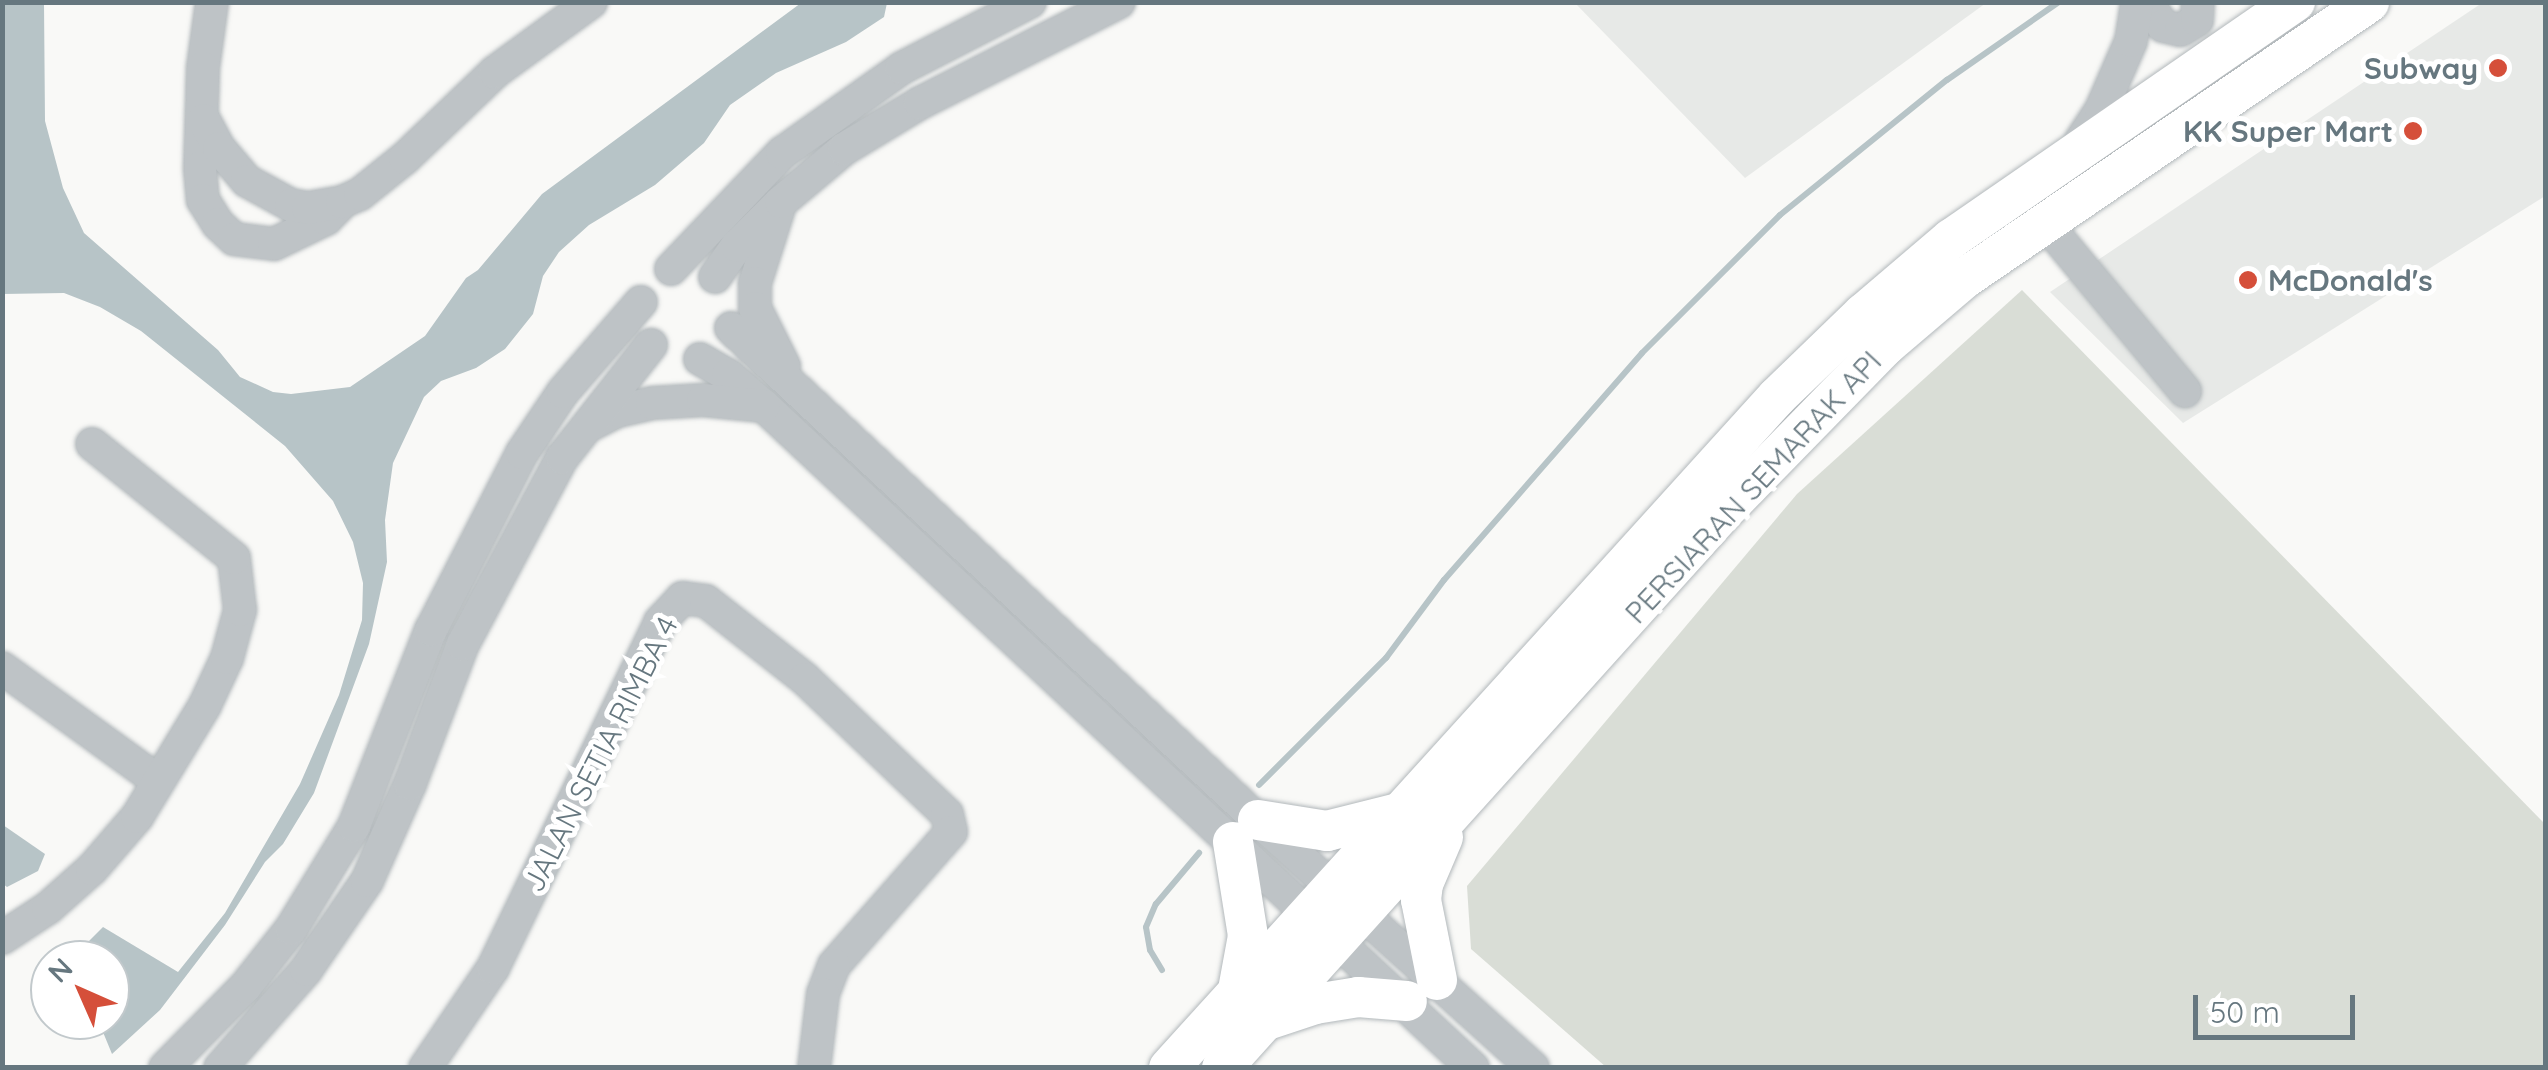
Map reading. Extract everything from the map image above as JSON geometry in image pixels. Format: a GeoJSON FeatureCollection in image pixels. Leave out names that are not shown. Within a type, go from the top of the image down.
{"type":"FeatureCollection","features":[{"type":"Feature","properties":{"kind":"main road","name":"PERSIARAN SEMARAK API"},"geometry":{"type":"LineString","coordinates":[[1168,1068],[1777,397],[1863,314],[1952,239],[2295,2]]}},
{"type":"Feature","properties":{"kind":"main road","name":"PERSIARAN SEMARAK API"},"geometry":{"type":"LineString","coordinates":[[1222,1068],[1810,420],[1884,346],[1965,278],[2369,2]]}},
{"type":"Feature","properties":{"kind":"main road"},"geometry":{"type":"LineString","coordinates":[[1264,1021],[1315,1004],[1422,991],[1423,884],[1455,810]]}},
{"type":"Feature","properties":{"kind":"main road"},"geometry":{"type":"LineString","coordinates":[[1238,990],[1248,936],[1246,831],[1327,832],[1398,813]]}},
{"type":"Feature","properties":{"kind":"street"},"geometry":{"type":"LineString","coordinates":[[212,2],[203,68],[203,200],[234,239],[262,244],[274,244],[326,220],[342,202]]}},
{"type":"Feature","properties":{"kind":"street"},"geometry":{"type":"LineString","coordinates":[[204,120],[241,176],[292,204],[308,208],[342,202],[360,194],[405,158],[495,72],[591,2]]}},
{"type":"Feature","properties":{"kind":"street"},"geometry":{"type":"LineString","coordinates":[[715,276],[781,202],[844,149],[1064,14],[1119,2]]}},
{"type":"Feature","properties":{"kind":"street"},"geometry":{"type":"LineString","coordinates":[[2074,152],[2131,41],[2137,2]]}},
{"type":"Feature","properties":{"kind":"street"},"geometry":{"type":"LineString","coordinates":[[2147,2],[2163,26],[2181,30],[2197,20],[2198,2]]}},
{"type":"Feature","properties":{"kind":"street"},"geometry":{"type":"LineString","coordinates":[[1007,7],[902,68],[782,153],[671,270],[647,288],[639,317],[650,345],[673,359],[700,359],[728,375],[1422,991],[1533,1068]]}},
{"type":"Feature","properties":{"kind":"street"},"geometry":{"type":"LineString","coordinates":[[902,68],[920,103]]}},
{"type":"Feature","properties":{"kind":"street"},"geometry":{"type":"LineString","coordinates":[[203,200],[241,176]]}},
{"type":"Feature","properties":{"kind":"street"},"geometry":{"type":"LineString","coordinates":[[781,202],[754,282],[755,308],[766,336],[809,404]]}},
{"type":"Feature","properties":{"kind":"street"},"geometry":{"type":"LineString","coordinates":[[2047,225],[2186,391]]}},
{"type":"Feature","properties":{"kind":"street"},"geometry":{"type":"LineString","coordinates":[[671,270],[686,267],[715,276],[731,300],[731,328],[724,342],[700,359]]}},
{"type":"Feature","properties":{"kind":"street"},"geometry":{"type":"LineString","coordinates":[[166,1068],[235,999],[291,929],[354,826],[432,630],[522,453],[563,392],[641,302]]}},
{"type":"Feature","properties":{"kind":"street"},"geometry":{"type":"LineString","coordinates":[[731,328],[1246,831]]}},
{"type":"Feature","properties":{"kind":"street"},"geometry":{"type":"LineString","coordinates":[[220,1068],[306,970],[367,881],[410,784],[462,644],[562,458],[650,345]]}},
{"type":"Feature","properties":{"kind":"street"},"geometry":{"type":"LineString","coordinates":[[583,429],[618,410],[652,404],[703,400],[764,406]]}},
{"type":"Feature","properties":{"kind":"street"},"geometry":{"type":"LineString","coordinates":[[2,938],[48,908],[92,869],[137,817],[205,705],[227,658],[240,610],[240,580],[234,558],[92,444]]}},
{"type":"Feature","properties":{"kind":"street","name":"JALAN SETIA RIMBA 4"},"geometry":{"type":"LineString","coordinates":[[426,1068],[493,968],[660,622],[682,598],[706,601],[805,678],[947,814],[951,832],[834,965],[822,994],[814,1068]]}},
{"type":"Feature","properties":{"kind":"street"},"geometry":{"type":"LineString","coordinates":[[2,668],[158,782]]}},
{"type":"Feature","properties":{"kind":"street"},"geometry":{"type":"LineString","coordinates":[[1422,991],[1474,1068]]}},
{"type":"Feature","properties":{"kind":"shaded area"},"geometry":{"type":"Polygon","coordinates":[[[3,2],[44,3],[45,121],[63,188],[84,233],[218,350],[240,377],[273,392],[291,394],[350,387],[425,336],[466,278],[478,270],[542,194],[801,3],[887,3],[884,17],[846,42],[776,73],[730,105],[704,143],[655,185],[589,225],[559,252],[543,276],[533,314],[505,349],[476,368],[441,381],[424,397],[393,463],[385,520],[387,562],[369,644],[314,793],[225,925],[160,1010],[130,1038],[130,943],[178,972],[225,913],[300,784],[339,695],[362,620],[363,583],[353,542],[333,501],[285,446],[141,331],[100,307],[64,293],[3,294],[3,2]]]}},
{"type":"Feature","properties":{"kind":"shaded area"},"geometry":{"type":"Polygon","coordinates":[[[1575,3],[1986,3],[1745,178],[1575,3]]]}},
{"type":"Feature","properties":{"kind":"shaded area"},"geometry":{"type":"Polygon","coordinates":[[[2482,3],[2545,3],[2545,196],[2183,423],[2050,292],[2482,3]]]}},
{"type":"Feature","properties":{"kind":"shaded area"},"geometry":{"type":"Polygon","coordinates":[[[2022,290],[2545,824],[2545,1067],[1606,1067],[1471,949],[1467,886],[1797,494],[2022,290]]]}},
{"type":"Feature","properties":{"kind":"shaded area"},"geometry":{"type":"Polygon","coordinates":[[[3,825],[45,854],[38,871],[7,887],[3,884],[3,825]]]}},
{"type":"Feature","properties":{"kind":"shaded area"},"geometry":{"type":"Polygon","coordinates":[[[103,927],[125,940],[90,940],[103,927]]]}},
{"type":"Feature","properties":{"kind":"shaded area"},"geometry":{"type":"Polygon","coordinates":[[[106,1040],[127,1040],[112,1054],[106,1040]]]}},
{"type":"Feature","properties":{"kind":"waterway"},"geometry":{"type":"LineString","coordinates":[[1259,785],[1386,658],[1444,580],[1642,353],[1780,215],[1947,80],[2059,2]]}},
{"type":"Feature","properties":{"kind":"waterway"},"geometry":{"type":"LineString","coordinates":[[1162,970],[1150,950],[1146,927],[1156,904],[1199,853]]}},
{"type":"Feature","properties":{"kind":"place","name":"Subway"},"geometry":{"type":"Point","coordinates":[2498,68]}},
{"type":"Feature","properties":{"kind":"place","name":"KK Super Mart"},"geometry":{"type":"Point","coordinates":[2413,131]}},
{"type":"Feature","properties":{"kind":"place","name":"McDonald's"},"geometry":{"type":"Point","coordinates":[2248,280]}}]}
